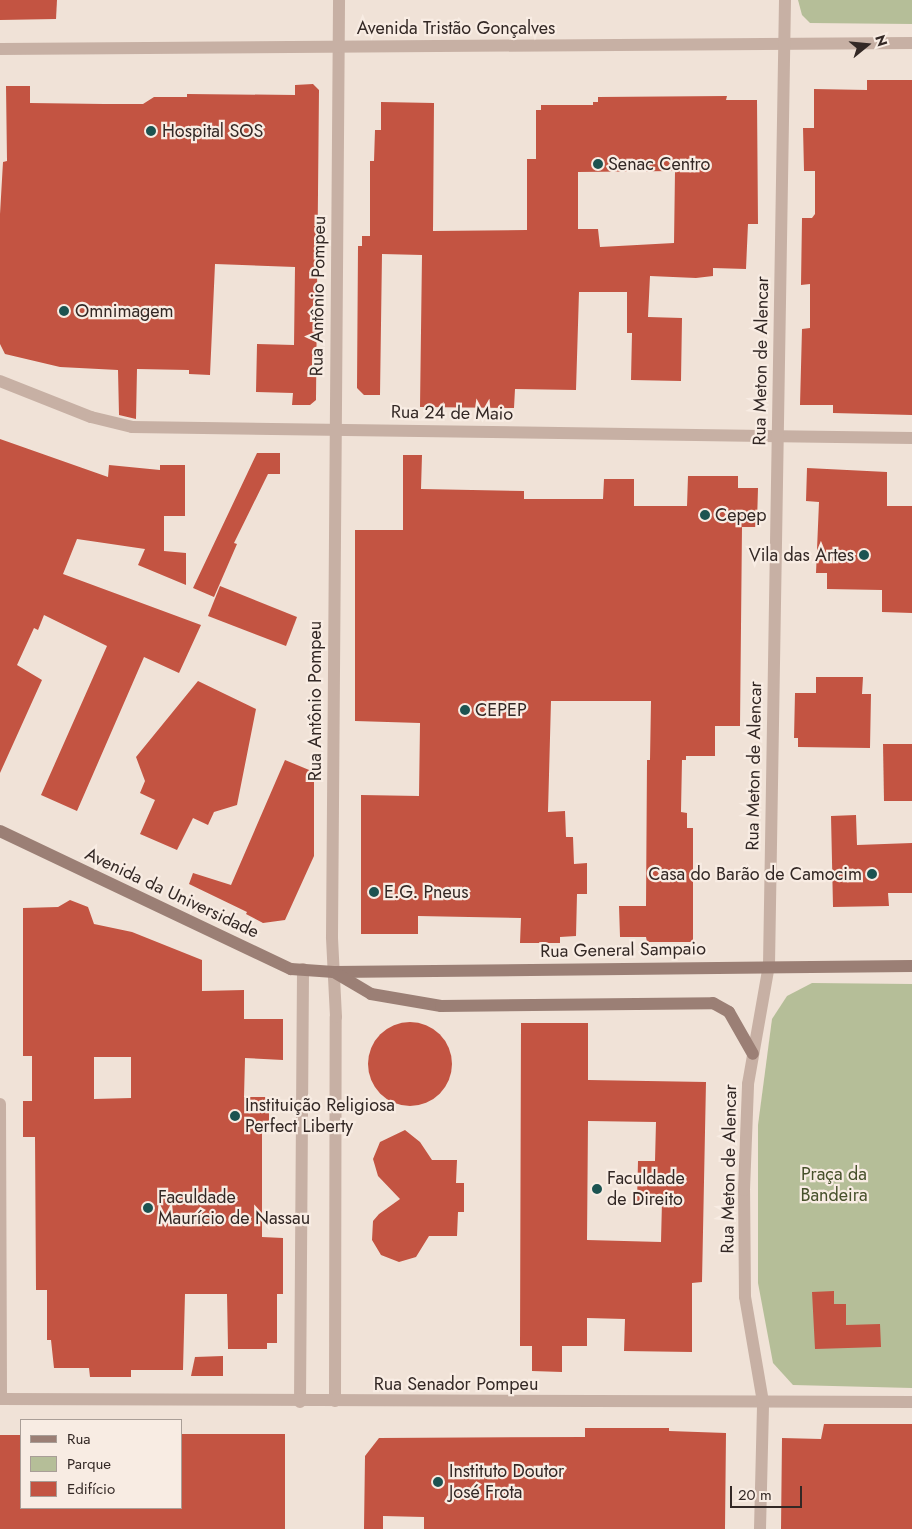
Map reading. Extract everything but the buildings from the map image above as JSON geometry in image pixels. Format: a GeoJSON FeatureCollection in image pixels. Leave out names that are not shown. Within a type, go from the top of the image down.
{"type":"FeatureCollection","features":[{"type":"Feature","properties":{"kind":"main road","name":"Avenida da Universidade"},"geometry":{"type":"LineString","coordinates":[[0,831],[291,969],[334,972]]}},
{"type":"Feature","properties":{"kind":"main road","name":"Rua General Sampaio"},"geometry":{"type":"LineString","coordinates":[[334,972],[769,965],[912,966]]}},
{"type":"Feature","properties":{"kind":"main road"},"geometry":{"type":"LineString","coordinates":[[334,972],[372,994],[441,1006],[713,1003],[729,1012],[753,1054]]}},
{"type":"Feature","properties":{"kind":"street","name":"Rua Antônio Pompeu"},"geometry":{"type":"LineString","coordinates":[[335,1402],[333,429],[339,0]]}},
{"type":"Feature","properties":{"kind":"street","name":"Rua Meton de Alencar"},"geometry":{"type":"LineString","coordinates":[[760,1529],[763,1402],[745,1297],[744,1190],[748,1084],[769,965],[786,0]]}},
{"type":"Feature","properties":{"kind":"street","name":"Avenida Tristão Gonçalves"},"geometry":{"type":"LineString","coordinates":[[0,49],[912,43]]}},
{"type":"Feature","properties":{"kind":"street","name":"Rua 24 de Maio"},"geometry":{"type":"LineString","coordinates":[[0,381],[91,417],[132,427],[912,438]]}},
{"type":"Feature","properties":{"kind":"street"},"geometry":{"type":"LineString","coordinates":[[300,1402],[303,969]]}},
{"type":"Feature","properties":{"kind":"street"},"geometry":{"type":"LineString","coordinates":[[0,1104],[1,1399]]}},
{"type":"Feature","properties":{"kind":"street","name":"Rua Senador Pompeu"},"geometry":{"type":"LineString","coordinates":[[1,1399],[300,1402],[912,1402]]}},
{"type":"Feature","properties":{"kind":"green space"},"geometry":{"type":"Polygon","coordinates":[[[798,0],[912,0],[912,24],[810,23],[802,15],[798,0]]]}},
{"type":"Feature","properties":{"kind":"green space","name":"Praça da Bandeira"},"geometry":{"type":"Polygon","coordinates":[[[812,983],[912,984],[912,1388],[793,1385],[773,1363],[758,1283],[758,1125],[772,1019],[787,996],[812,983]]]}},
{"type":"Feature","properties":{"kind":"place","name":"Hospital SOS"},"geometry":{"type":"Point","coordinates":[151,131]}},
{"type":"Feature","properties":{"kind":"place","name":"Senac Centro"},"geometry":{"type":"Point","coordinates":[598,164]}},
{"type":"Feature","properties":{"kind":"place","name":"Omnimagem"},"geometry":{"type":"Point","coordinates":[64,311]}},
{"type":"Feature","properties":{"kind":"place","name":"Cepep"},"geometry":{"type":"Point","coordinates":[705,515]}},
{"type":"Feature","properties":{"kind":"place","name":"Vila das Artes"},"geometry":{"type":"Point","coordinates":[864,555]}},
{"type":"Feature","properties":{"kind":"place","name":"CEPEP"},"geometry":{"type":"Point","coordinates":[465,710]}},
{"type":"Feature","properties":{"kind":"place","name":"Casa do Barão de Camocim"},"geometry":{"type":"Point","coordinates":[872,874]}},
{"type":"Feature","properties":{"kind":"place","name":"E.G. Pneus"},"geometry":{"type":"Point","coordinates":[374,892]}},
{"type":"Feature","properties":{"kind":"place","name":"Instituição Religiosa Perfect Liberty"},"geometry":{"type":"Point","coordinates":[235,1116]}},
{"type":"Feature","properties":{"kind":"place","name":"Faculdade de Direito"},"geometry":{"type":"Point","coordinates":[597,1189]}},
{"type":"Feature","properties":{"kind":"place","name":"Faculdade Maurício de Nassau"},"geometry":{"type":"Point","coordinates":[148,1208]}},
{"type":"Feature","properties":{"kind":"place","name":"Instituto Doutor José Frota"},"geometry":{"type":"Point","coordinates":[438,1482]}}]}
